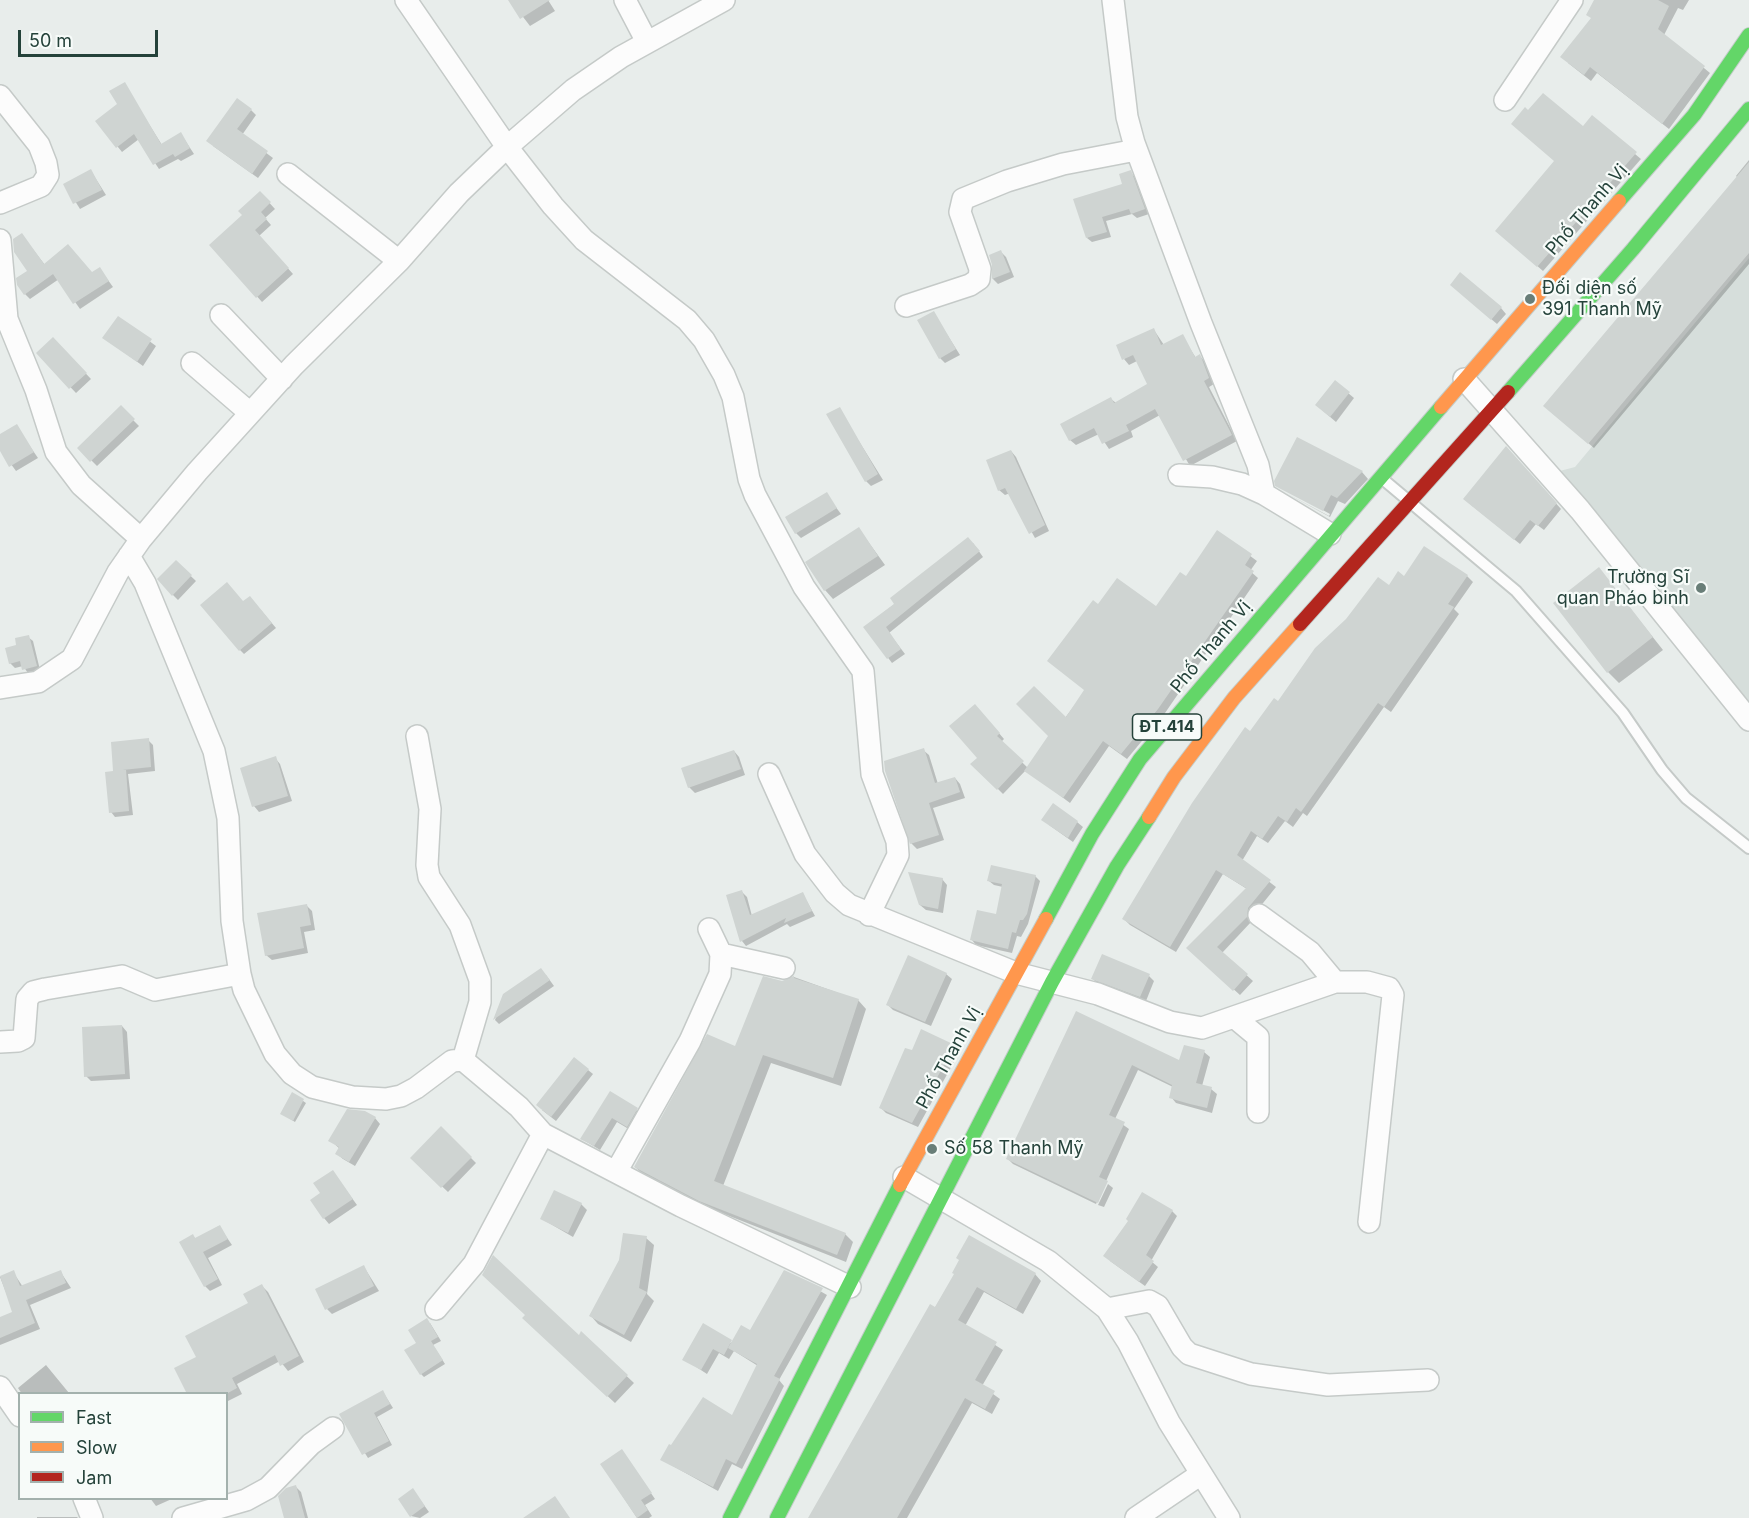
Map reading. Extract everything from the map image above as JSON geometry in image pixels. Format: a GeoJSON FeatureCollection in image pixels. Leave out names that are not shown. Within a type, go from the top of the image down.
{"type":"FeatureCollection","features":[{"type":"Feature","properties":{"kind":"main road","name":"Phố Thanh Vị"},"geometry":{"type":"LineString","coordinates":[[730,1518],[904,1178],[1092,834],[1140,759],[1330,534],[1382,478],[1464,379],[1694,115],[1749,35]]}},
{"type":"Feature","properties":{"kind":"main road"},"geometry":{"type":"LineString","coordinates":[[777,1518],[1052,982],[1117,866],[1174,777],[1234,698],[1412,502],[1633,249],[1749,109]]}},
{"type":"Feature","properties":{"kind":"street"},"geometry":{"type":"LineString","coordinates":[[406,0],[507,147],[553,206],[584,240],[668,304],[704,340],[733,397],[749,479],[755,495],[804,587],[863,671],[872,774],[897,841],[897,855],[893,868],[868,915]]}},
{"type":"Feature","properties":{"kind":"street"},"geometry":{"type":"LineString","coordinates":[[625,0],[647,42]]}},
{"type":"Feature","properties":{"kind":"street"},"geometry":{"type":"LineString","coordinates":[[0,688],[38,682],[72,659],[103,597],[141,538],[250,413],[399,261],[459,193],[507,147],[573,90],[647,42],[724,0]]}},
{"type":"Feature","properties":{"kind":"street"},"geometry":{"type":"LineString","coordinates":[[1113,0],[1127,117],[1136,150],[1201,323],[1258,465],[1264,494]]}},
{"type":"Feature","properties":{"kind":"street"},"geometry":{"type":"LineString","coordinates":[[1505,100],[1572,0]]}},
{"type":"Feature","properties":{"kind":"street"},"geometry":{"type":"LineString","coordinates":[[0,96],[39,145],[48,175],[41,186],[0,203]]}},
{"type":"Feature","properties":{"kind":"street"},"geometry":{"type":"LineString","coordinates":[[906,306],[970,285],[980,279],[980,269],[960,212],[963,199],[1007,181],[1063,164],[1136,150]]}},
{"type":"Feature","properties":{"kind":"street"},"geometry":{"type":"LineString","coordinates":[[288,174],[399,261]]}},
{"type":"Feature","properties":{"kind":"street"},"geometry":{"type":"LineString","coordinates":[[0,240],[7,319],[36,390],[56,452],[81,485],[141,538]]}},
{"type":"Feature","properties":{"kind":"street"},"geometry":{"type":"LineString","coordinates":[[221,315],[282,379]]}},
{"type":"Feature","properties":{"kind":"street"},"geometry":{"type":"LineString","coordinates":[[192,363],[250,413]]}},
{"type":"Feature","properties":{"kind":"street"},"geometry":{"type":"LineString","coordinates":[[1464,379],[1580,510],[1749,720]]}},
{"type":"Feature","properties":{"kind":"street"},"geometry":{"type":"LineString","coordinates":[[1179,475],[1212,477],[1242,484],[1264,494],[1330,534]]}},
{"type":"Feature","properties":{"kind":"street"},"geometry":{"type":"LineString","coordinates":[[129,556],[145,583],[214,751],[228,818],[232,921],[240,974],[244,990],[274,1054],[299,1079],[324,1092],[369,1099],[401,1096],[416,1088],[452,1061],[463,1060],[519,1107],[543,1134],[850,1287]]}},
{"type":"Feature","properties":{"kind":"street"},"geometry":{"type":"LineString","coordinates":[[417,736],[430,809],[427,865],[429,877],[460,925],[480,980],[480,1002],[463,1060]]}},
{"type":"Feature","properties":{"kind":"street"},"geometry":{"type":"LineString","coordinates":[[769,774],[805,854],[835,893],[849,905],[868,915],[1017,973],[1098,994],[1170,1022],[1202,1028],[1335,981],[1367,982],[1389,988],[1393,995],[1369,1222]]}},
{"type":"Feature","properties":{"kind":"street"},"geometry":{"type":"LineString","coordinates":[[1259,915],[1310,952],[1335,981]]}},
{"type":"Feature","properties":{"kind":"street"},"geometry":{"type":"LineString","coordinates":[[616,1172],[694,1033],[720,974],[721,954],[709,929]]}},
{"type":"Feature","properties":{"kind":"street"},"geometry":{"type":"LineString","coordinates":[[721,954],[784,968]]}},
{"type":"Feature","properties":{"kind":"street"},"geometry":{"type":"LineString","coordinates":[[0,1042],[18,1041],[24,1038],[27,999],[33,992],[122,976],[155,990],[240,974]]}},
{"type":"Feature","properties":{"kind":"street"},"geometry":{"type":"LineString","coordinates":[[1234,1017],[1258,1037],[1258,1112]]}},
{"type":"Feature","properties":{"kind":"street"},"geometry":{"type":"LineString","coordinates":[[436,1309],[474,1264],[543,1134]]}},
{"type":"Feature","properties":{"kind":"street"},"geometry":{"type":"LineString","coordinates":[[904,1178],[1048,1261],[1107,1309],[1128,1342],[1168,1422],[1229,1518]]}},
{"type":"Feature","properties":{"kind":"street"},"geometry":{"type":"LineString","coordinates":[[1107,1309],[1149,1301],[1158,1306],[1182,1347],[1189,1354],[1251,1374],[1328,1386],[1428,1380]]}},
{"type":"Feature","properties":{"kind":"street"},"geometry":{"type":"LineString","coordinates":[[0,1387],[18,1413]]}},
{"type":"Feature","properties":{"kind":"street"},"geometry":{"type":"LineString","coordinates":[[183,1518],[246,1500],[268,1488],[311,1444],[333,1428]]}},
{"type":"Feature","properties":{"kind":"street"},"geometry":{"type":"LineString","coordinates":[[1136,1518],[1201,1474]]}},
{"type":"Feature","properties":{"kind":"street"},"geometry":{"type":"LineString","coordinates":[[85,1500],[92,1518]]}},
{"type":"Feature","properties":{"kind":"lane"},"geometry":{"type":"LineString","coordinates":[[1382,478],[1516,591],[1623,713],[1662,770],[1686,798],[1749,848]]}},
{"type":"Feature","properties":{"kind":"shaded area","name":"Trường Sĩ quan Pháo binh"},"geometry":{"type":"Polygon","coordinates":[[[1749,258],[1749,704],[1556,472],[1575,467],[1749,258]]]}},
{"type":"Feature","properties":{"kind":"building"},"geometry":{"type":"Polygon","coordinates":[[[508,0],[550,0],[520,19],[508,0]]]}},
{"type":"Feature","properties":{"kind":"building"},"geometry":{"type":"Polygon","coordinates":[[[1594,0],[1658,0],[1669,6],[1658,29],[1705,66],[1662,124],[1590,67],[1584,75],[1560,57],[1591,18],[1586,15],[1594,0]]]}},
{"type":"Feature","properties":{"kind":"building"},"geometry":{"type":"Polygon","coordinates":[[[125,82],[161,144],[181,132],[190,148],[175,157],[173,154],[153,165],[134,134],[116,148],[95,121],[117,104],[109,91],[125,82]]]}},
{"type":"Feature","properties":{"kind":"building"},"geometry":{"type":"Polygon","coordinates":[[[1543,93],[1583,126],[1592,115],[1637,152],[1537,267],[1495,231],[1554,161],[1511,124],[1525,107],[1528,110],[1543,93]]]}},
{"type":"Feature","properties":{"kind":"building"},"geometry":{"type":"Polygon","coordinates":[[[237,98],[252,109],[237,129],[268,151],[252,174],[206,141],[237,98]]]}},
{"type":"Feature","properties":{"kind":"building"},"geometry":{"type":"Polygon","coordinates":[[[1749,162],[1749,253],[1588,444],[1543,406],[1749,162]]]}},
{"type":"Feature","properties":{"kind":"building"},"geometry":{"type":"Polygon","coordinates":[[[91,169],[102,190],[73,204],[63,184],[91,169]]]}},
{"type":"Feature","properties":{"kind":"building"},"geometry":{"type":"Polygon","coordinates":[[[1131,170],[1145,209],[1131,214],[1129,209],[1102,217],[1107,232],[1086,238],[1073,199],[1122,184],[1119,174],[1131,170]]]}},
{"type":"Feature","properties":{"kind":"building"},"geometry":{"type":"Polygon","coordinates":[[[260,191],[271,202],[261,212],[267,219],[255,230],[289,268],[256,298],[209,245],[242,215],[238,211],[260,191]]]}},
{"type":"Feature","properties":{"kind":"building"},"geometry":{"type":"Polygon","coordinates":[[[22,233],[44,264],[68,244],[92,272],[100,267],[109,281],[73,304],[53,274],[24,295],[17,285],[16,278],[27,271],[14,252],[13,239],[22,233]]]}},
{"type":"Feature","properties":{"kind":"building"},"geometry":{"type":"Polygon","coordinates":[[[1001,250],[1010,272],[992,279],[989,255],[1001,250]]]}},
{"type":"Feature","properties":{"kind":"building"},"geometry":{"type":"Polygon","coordinates":[[[1460,272],[1502,307],[1491,320],[1450,285],[1460,272]]]}},
{"type":"Feature","properties":{"kind":"building"},"geometry":{"type":"Polygon","coordinates":[[[934,311],[956,349],[939,359],[917,320],[934,311]]]}},
{"type":"Feature","properties":{"kind":"building"},"geometry":{"type":"Polygon","coordinates":[[[118,316],[152,339],[137,362],[102,338],[118,316]]]}},
{"type":"Feature","properties":{"kind":"building"},"geometry":{"type":"Polygon","coordinates":[[[1154,328],[1161,345],[1183,334],[1195,357],[1200,354],[1209,378],[1204,381],[1232,435],[1183,461],[1155,409],[1126,425],[1129,431],[1102,444],[1094,428],[1069,441],[1060,424],[1111,397],[1114,403],[1147,384],[1133,355],[1122,360],[1116,345],[1154,328]]]}},
{"type":"Feature","properties":{"kind":"building"},"geometry":{"type":"Polygon","coordinates":[[[53,337],[87,373],[69,389],[36,353],[53,337]]]}},
{"type":"Feature","properties":{"kind":"building"},"geometry":{"type":"Polygon","coordinates":[[[1335,380],[1350,392],[1330,417],[1315,405],[1335,380]]]}},
{"type":"Feature","properties":{"kind":"building"},"geometry":{"type":"Polygon","coordinates":[[[121,405],[135,419],[90,462],[77,448],[121,405]]]}},
{"type":"Feature","properties":{"kind":"building"},"geometry":{"type":"Polygon","coordinates":[[[840,407],[878,474],[865,482],[826,414],[840,407]]]}},
{"type":"Feature","properties":{"kind":"building"},"geometry":{"type":"Polygon","coordinates":[[[17,424],[34,452],[9,467],[0,451],[0,434],[17,424]]]}},
{"type":"Feature","properties":{"kind":"building"},"geometry":{"type":"Polygon","coordinates":[[[1297,437],[1363,471],[1337,498],[1331,495],[1323,511],[1275,486],[1274,481],[1297,437]]]}},
{"type":"Feature","properties":{"kind":"building"},"geometry":{"type":"Polygon","coordinates":[[[1506,446],[1557,503],[1538,526],[1530,520],[1514,540],[1463,499],[1506,446]]]}},
{"type":"Feature","properties":{"kind":"building"},"geometry":{"type":"Polygon","coordinates":[[[1011,450],[1045,525],[1029,534],[1005,488],[998,491],[986,460],[1011,450]]]}},
{"type":"Feature","properties":{"kind":"building"},"geometry":{"type":"Polygon","coordinates":[[[827,492],[837,508],[795,534],[785,517],[827,492]]]}},
{"type":"Feature","properties":{"kind":"building"},"geometry":{"type":"Polygon","coordinates":[[[859,527],[878,556],[824,591],[805,562],[859,527]]]}},
{"type":"Feature","properties":{"kind":"building"},"geometry":{"type":"Polygon","coordinates":[[[1217,530],[1252,554],[1245,565],[1254,571],[1158,709],[1121,754],[1103,741],[1063,798],[1024,771],[1048,736],[1016,704],[1034,686],[1066,717],[1084,690],[1047,661],[1093,600],[1098,604],[1117,578],[1156,606],[1180,572],[1186,576],[1217,530]]]}},
{"type":"Feature","properties":{"kind":"building"},"geometry":{"type":"Polygon","coordinates":[[[968,537],[980,551],[886,627],[901,649],[887,659],[863,627],[894,604],[890,598],[968,537]]]}},
{"type":"Feature","properties":{"kind":"building"},"geometry":{"type":"Polygon","coordinates":[[[1424,546],[1468,575],[1448,604],[1454,607],[1384,707],[1378,703],[1301,812],[1296,808],[1287,822],[1278,816],[1262,839],[1251,831],[1237,855],[1271,880],[1248,908],[1247,917],[1217,947],[1248,974],[1233,991],[1186,948],[1246,888],[1216,870],[1170,947],[1122,919],[1192,803],[1245,727],[1250,731],[1274,698],[1278,701],[1315,648],[1346,619],[1378,577],[1389,585],[1398,571],[1404,576],[1424,546]]]}},
{"type":"Feature","properties":{"kind":"building"},"geometry":{"type":"Polygon","coordinates":[[[176,560],[192,575],[172,596],[157,579],[176,560]]]}},
{"type":"Feature","properties":{"kind":"building"},"geometry":{"type":"Polygon","coordinates":[[[1599,567],[1653,637],[1607,673],[1553,603],[1599,567]]]}},
{"type":"Feature","properties":{"kind":"building"},"geometry":{"type":"Polygon","coordinates":[[[227,582],[243,601],[250,596],[272,623],[239,651],[200,605],[227,582]]]}},
{"type":"Feature","properties":{"kind":"building"},"geometry":{"type":"Polygon","coordinates":[[[29,635],[37,666],[22,670],[20,661],[9,664],[5,648],[16,645],[15,638],[29,635]]]}},
{"type":"Feature","properties":{"kind":"building"},"geometry":{"type":"Polygon","coordinates":[[[975,704],[1000,733],[997,736],[1024,761],[997,790],[970,764],[977,758],[949,726],[975,704]]]}},
{"type":"Feature","properties":{"kind":"building"},"geometry":{"type":"Polygon","coordinates":[[[149,738],[151,767],[122,770],[126,770],[129,811],[109,813],[105,772],[113,771],[111,742],[149,738]]]}},
{"type":"Feature","properties":{"kind":"building"},"geometry":{"type":"Polygon","coordinates":[[[924,748],[935,783],[955,777],[960,792],[929,803],[939,835],[910,844],[885,771],[884,761],[924,748]]]}},
{"type":"Feature","properties":{"kind":"building"},"geometry":{"type":"Polygon","coordinates":[[[734,750],[741,769],[688,788],[681,768],[734,750]]]}},
{"type":"Feature","properties":{"kind":"building"},"geometry":{"type":"Polygon","coordinates":[[[276,756],[288,796],[252,807],[240,768],[276,756]]]}},
{"type":"Feature","properties":{"kind":"building"},"geometry":{"type":"Polygon","coordinates":[[[1053,803],[1078,821],[1068,838],[1041,820],[1053,803]]]}},
{"type":"Feature","properties":{"kind":"building"},"geometry":{"type":"Polygon","coordinates":[[[991,865],[1036,875],[1027,914],[1023,920],[1020,920],[1016,933],[1012,932],[1008,949],[970,940],[977,910],[996,914],[1002,884],[987,881],[991,865]]]}},
{"type":"Feature","properties":{"kind":"building"},"geometry":{"type":"Polygon","coordinates":[[[908,872],[943,878],[938,909],[919,905],[908,872]]]}},
{"type":"Feature","properties":{"kind":"building"},"geometry":{"type":"Polygon","coordinates":[[[742,890],[750,915],[803,892],[812,911],[784,923],[786,918],[740,942],[726,895],[742,890]]]}},
{"type":"Feature","properties":{"kind":"building"},"geometry":{"type":"Polygon","coordinates":[[[307,904],[311,925],[300,927],[304,948],[265,956],[257,913],[307,904]]]}},
{"type":"Feature","properties":{"kind":"building"},"geometry":{"type":"Polygon","coordinates":[[[1102,954],[1150,974],[1140,997],[1091,979],[1102,954]]]}},
{"type":"Feature","properties":{"kind":"building"},"geometry":{"type":"Polygon","coordinates":[[[908,955],[947,973],[925,1022],[886,1005],[908,955]]]}},
{"type":"Feature","properties":{"kind":"building"},"geometry":{"type":"Polygon","coordinates":[[[541,968],[550,980],[493,1020],[503,994],[541,968]]]}},
{"type":"Feature","properties":{"kind":"building"},"geometry":{"type":"Polygon","coordinates":[[[763,976],[782,981],[794,976],[794,978],[859,999],[833,1078],[763,1055],[714,1181],[846,1233],[837,1255],[699,1201],[634,1167],[707,1034],[735,1046],[763,976]]]}},
{"type":"Feature","properties":{"kind":"building"},"geometry":{"type":"Polygon","coordinates":[[[1076,1011],[1179,1060],[1184,1045],[1205,1050],[1196,1083],[1212,1087],[1207,1108],[1190,1104],[1169,1098],[1172,1085],[1132,1065],[1109,1115],[1125,1122],[1099,1177],[1108,1181],[1098,1203],[1006,1159],[1076,1011]]]}},
{"type":"Feature","properties":{"kind":"building"},"geometry":{"type":"Polygon","coordinates":[[[122,1025],[125,1074],[84,1077],[82,1027],[122,1025]]]}},
{"type":"Feature","properties":{"kind":"building"},"geometry":{"type":"Polygon","coordinates":[[[921,1029],[955,1045],[912,1123],[879,1108],[905,1048],[912,1050],[921,1029]]]}},
{"type":"Feature","properties":{"kind":"building"},"geometry":{"type":"Polygon","coordinates":[[[574,1057],[589,1069],[551,1117],[536,1105],[574,1057]]]}},
{"type":"Feature","properties":{"kind":"building"},"geometry":{"type":"Polygon","coordinates":[[[610,1091],[638,1108],[627,1127],[612,1118],[594,1146],[580,1139],[610,1091]]]}},
{"type":"Feature","properties":{"kind":"building"},"geometry":{"type":"Polygon","coordinates":[[[292,1092],[304,1099],[293,1121],[280,1114],[292,1092]]]}},
{"type":"Feature","properties":{"kind":"building"},"geometry":{"type":"Polygon","coordinates":[[[347,1109],[365,1111],[376,1117],[349,1162],[335,1154],[339,1147],[328,1141],[347,1109]]]}},
{"type":"Feature","properties":{"kind":"building"},"geometry":{"type":"Polygon","coordinates":[[[441,1126],[472,1157],[441,1188],[410,1158],[441,1126]]]}},
{"type":"Feature","properties":{"kind":"building"},"geometry":{"type":"Polygon","coordinates":[[[333,1170],[353,1199],[323,1219],[310,1200],[320,1193],[313,1183],[333,1170]]]}},
{"type":"Feature","properties":{"kind":"building"},"geometry":{"type":"Polygon","coordinates":[[[554,1190],[582,1203],[568,1233],[540,1219],[554,1190]]]}},
{"type":"Feature","properties":{"kind":"building"},"geometry":{"type":"Polygon","coordinates":[[[1142,1192],[1173,1210],[1146,1255],[1154,1261],[1139,1282],[1103,1256],[1128,1221],[1126,1219],[1142,1192]]]}},
{"type":"Feature","properties":{"kind":"building"},"geometry":{"type":"Polygon","coordinates":[[[220,1225],[228,1239],[203,1252],[218,1279],[204,1287],[179,1242],[193,1234],[195,1238],[220,1225]]]}},
{"type":"Feature","properties":{"kind":"building"},"geometry":{"type":"Polygon","coordinates":[[[623,1233],[647,1236],[639,1288],[647,1292],[624,1335],[589,1316],[619,1260],[623,1233]]]}},
{"type":"Feature","properties":{"kind":"building"},"geometry":{"type":"Polygon","coordinates":[[[969,1235],[1036,1273],[1016,1309],[977,1287],[958,1320],[997,1342],[975,1380],[995,1391],[985,1409],[965,1398],[897,1518],[808,1518],[930,1304],[935,1307],[954,1274],[952,1273],[959,1260],[956,1258],[969,1235]]]}},
{"type":"Feature","properties":{"kind":"building"},"geometry":{"type":"Polygon","coordinates":[[[493,1255],[579,1335],[581,1331],[628,1375],[607,1397],[522,1318],[525,1315],[482,1275],[493,1255]]]}},
{"type":"Feature","properties":{"kind":"building"},"geometry":{"type":"Polygon","coordinates":[[[364,1265],[374,1286],[325,1310],[315,1289],[364,1265]]]}},
{"type":"Feature","properties":{"kind":"building"},"geometry":{"type":"Polygon","coordinates":[[[14,1270],[20,1286],[61,1270],[66,1283],[26,1300],[35,1323],[0,1338],[0,1317],[12,1312],[0,1276],[14,1270]]]}},
{"type":"Feature","properties":{"kind":"building"},"geometry":{"type":"Polygon","coordinates":[[[784,1270],[823,1288],[774,1376],[780,1379],[736,1464],[726,1459],[713,1487],[660,1460],[703,1397],[732,1415],[757,1364],[728,1348],[741,1325],[750,1330],[784,1270]]]}},
{"type":"Feature","properties":{"kind":"building"},"geometry":{"type":"Polygon","coordinates":[[[262,1284],[299,1356],[280,1366],[275,1355],[232,1378],[237,1388],[228,1393],[186,1392],[174,1368],[196,1357],[185,1336],[248,1303],[243,1294],[262,1284]]]}},
{"type":"Feature","properties":{"kind":"building"},"geometry":{"type":"Polygon","coordinates":[[[427,1318],[438,1337],[431,1341],[443,1360],[420,1375],[404,1350],[416,1343],[408,1330],[427,1318]]]}},
{"type":"Feature","properties":{"kind":"building"},"geometry":{"type":"Polygon","coordinates":[[[703,1323],[732,1340],[724,1355],[713,1349],[701,1370],[682,1360],[703,1323]]]}},
{"type":"Feature","properties":{"kind":"building"},"geometry":{"type":"Polygon","coordinates":[[[383,1390],[390,1404],[374,1413],[389,1441],[362,1455],[339,1414],[383,1390]]]}},
{"type":"Feature","properties":{"kind":"building"},"geometry":{"type":"Polygon","coordinates":[[[622,1449],[652,1493],[641,1500],[648,1510],[637,1518],[600,1464],[622,1449]]]}},
{"type":"Feature","properties":{"kind":"building"},"geometry":{"type":"Polygon","coordinates":[[[296,1485],[305,1518],[284,1518],[278,1496],[286,1488],[296,1485]]]}},
{"type":"Feature","properties":{"kind":"building"},"geometry":{"type":"Polygon","coordinates":[[[413,1488],[425,1506],[410,1517],[398,1499],[413,1488]]]}},
{"type":"Feature","properties":{"kind":"building"},"geometry":{"type":"Polygon","coordinates":[[[555,1496],[570,1518],[523,1518],[545,1503],[555,1496]]]}},
{"type":"Feature","properties":{"kind":"traffic: fast"},"geometry":{"type":"LineString","coordinates":[[1619,201],[1694,115],[1749,35]]}},
{"type":"Feature","properties":{"kind":"traffic: fast"},"geometry":{"type":"LineString","coordinates":[[1508,392],[1633,249],[1749,109]]}},
{"type":"Feature","properties":{"kind":"traffic: fast"},"geometry":{"type":"LineString","coordinates":[[1046,919],[1092,834],[1140,759],[1441,407]]}},
{"type":"Feature","properties":{"kind":"traffic: fast"},"geometry":{"type":"LineString","coordinates":[[777,1518],[1052,982],[1117,866],[1149,817]]}},
{"type":"Feature","properties":{"kind":"traffic: fast"},"geometry":{"type":"LineString","coordinates":[[730,1518],[900,1185]]}},
{"type":"Feature","properties":{"kind":"traffic: slow"},"geometry":{"type":"LineString","coordinates":[[1441,407],[1619,201]]}},
{"type":"Feature","properties":{"kind":"traffic: slow"},"geometry":{"type":"LineString","coordinates":[[1149,817],[1174,777],[1234,698],[1300,624]]}},
{"type":"Feature","properties":{"kind":"traffic: slow"},"geometry":{"type":"LineString","coordinates":[[900,1185],[1046,919]]}},
{"type":"Feature","properties":{"kind":"traffic: jam"},"geometry":{"type":"LineString","coordinates":[[1300,624],[1508,392]]}},
{"type":"Feature","properties":{"kind":"place","name":"Đối diện số 391 Thanh Mỹ"},"geometry":{"type":"Point","coordinates":[1530,299]}},
{"type":"Feature","properties":{"kind":"place","name":"Trường Sĩ quan Pháo binh"},"geometry":{"type":"Point","coordinates":[1701,588]}},
{"type":"Feature","properties":{"kind":"place","name":"Số 58 Thanh Mỹ"},"geometry":{"type":"Point","coordinates":[932,1149]}}]}
